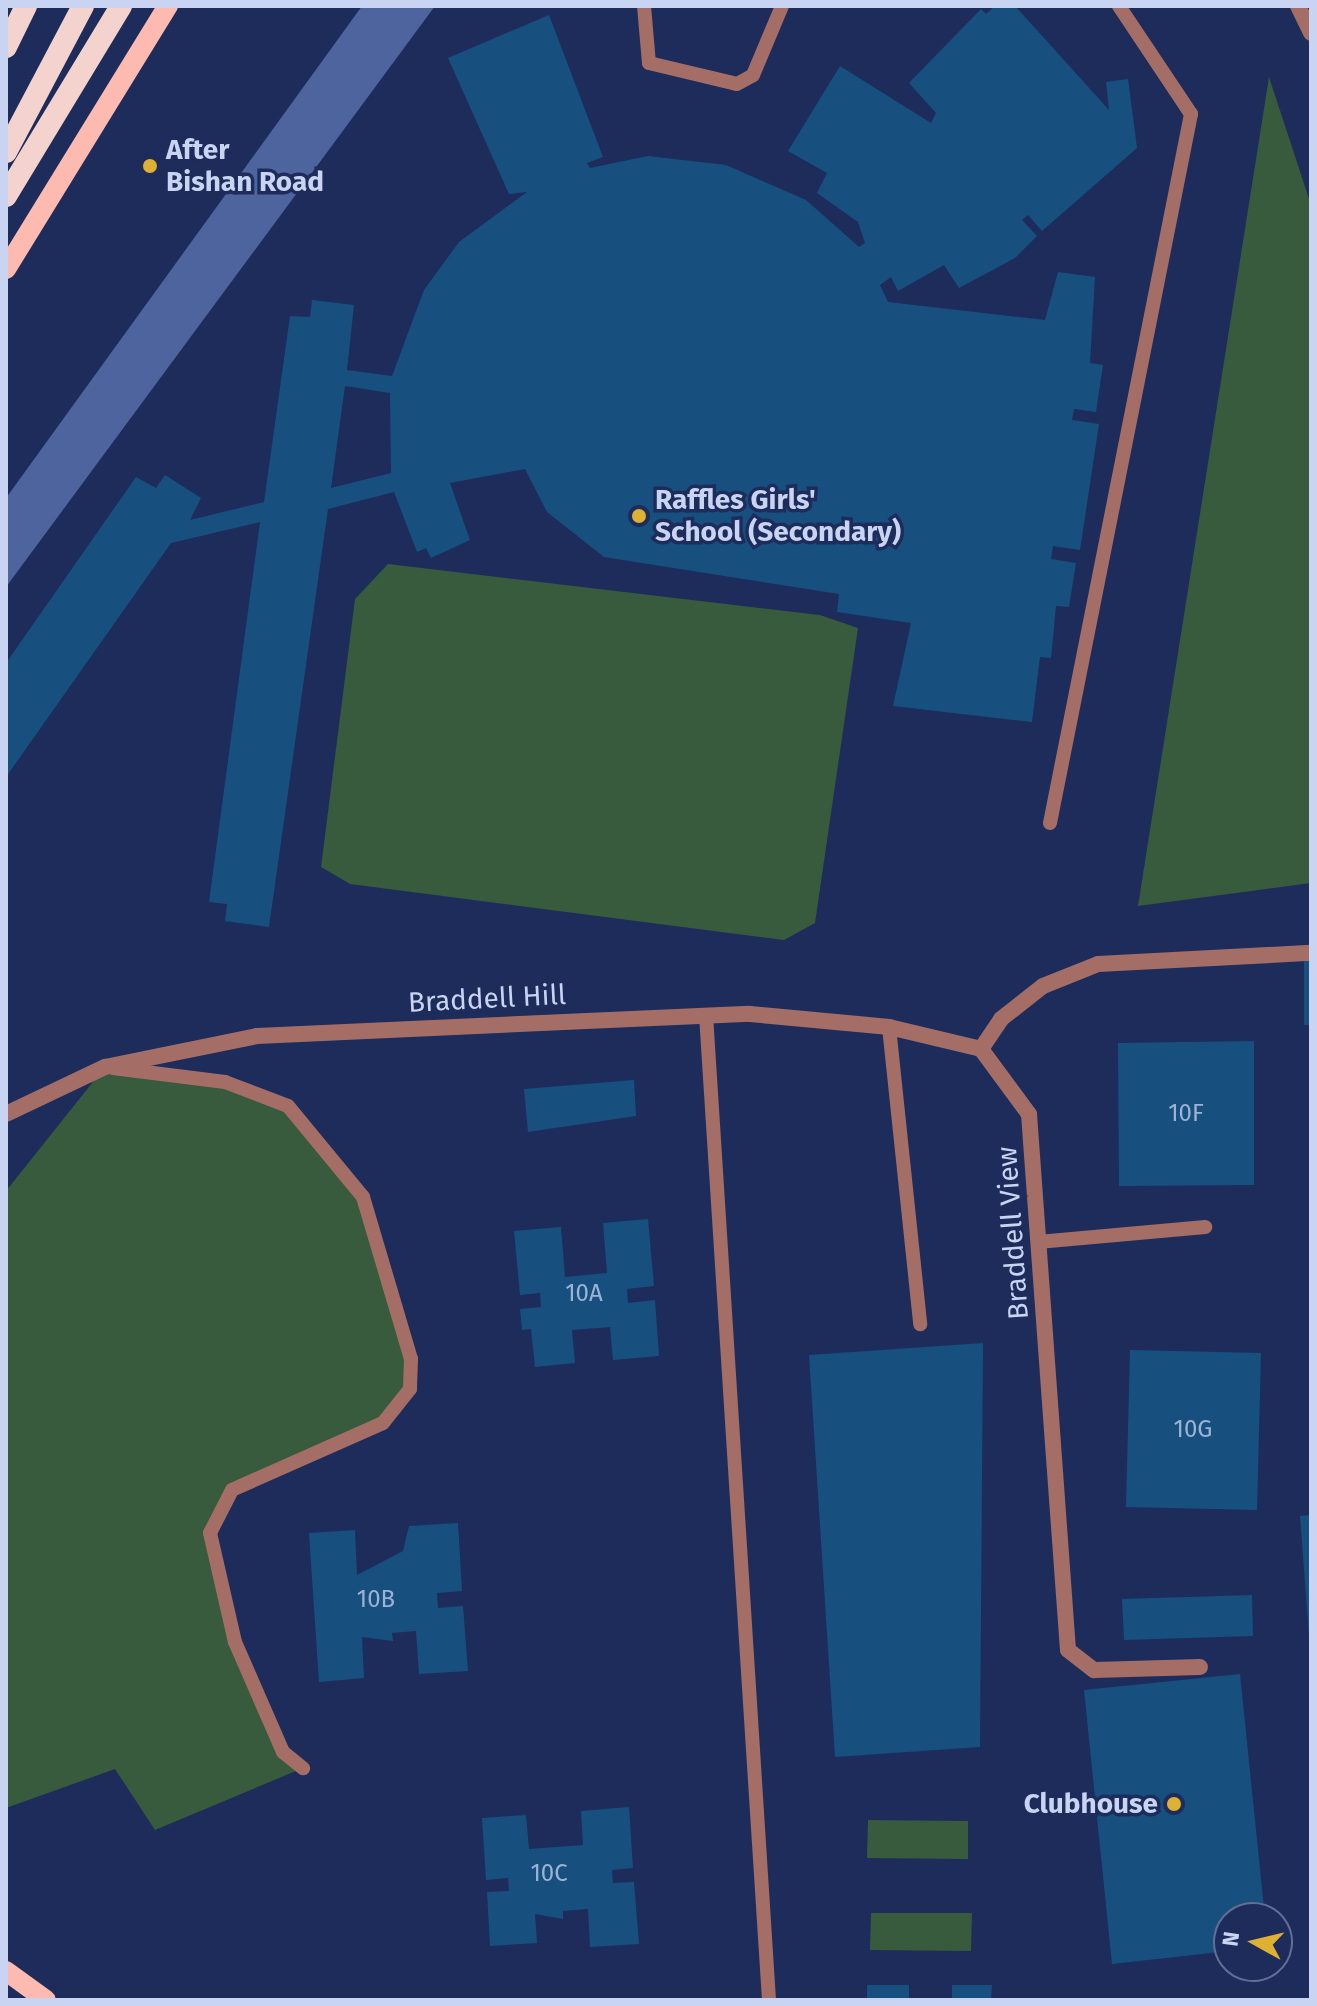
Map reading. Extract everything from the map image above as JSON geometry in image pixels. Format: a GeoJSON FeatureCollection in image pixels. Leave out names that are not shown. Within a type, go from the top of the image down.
{"type":"FeatureCollection","features":[{"type":"Feature","properties":{"kind":"highway"},"geometry":{"type":"LineString","coordinates":[[6,47],[26,6]]}},
{"type":"Feature","properties":{"kind":"highway"},"geometry":{"type":"LineString","coordinates":[[6,152],[83,6]]}},
{"type":"Feature","properties":{"kind":"highway"},"geometry":{"type":"LineString","coordinates":[[6,196],[121,6]]}},
{"type":"Feature","properties":{"kind":"main road"},"geometry":{"type":"LineString","coordinates":[[6,269],[168,6]]}},
{"type":"Feature","properties":{"kind":"main road"},"geometry":{"type":"LineString","coordinates":[[6,1971],[46,2000]]}},
{"type":"Feature","properties":{"kind":"street"},"geometry":{"type":"LineString","coordinates":[[1298,6],[1311,33]]}},
{"type":"Feature","properties":{"kind":"street"},"geometry":{"type":"LineString","coordinates":[[981,1049],[1001,1019],[1043,986],[1098,964],[1311,953]]}},
{"type":"Feature","properties":{"kind":"street","name":"Braddell Hill"},"geometry":{"type":"LineString","coordinates":[[6,1114],[105,1067],[257,1036],[706,1015],[889,1027],[981,1049]]}},
{"type":"Feature","properties":{"kind":"street","name":"Braddell View"},"geometry":{"type":"LineString","coordinates":[[981,1049],[1029,1114],[1068,1650],[1094,1670],[1200,1667]]}},
{"type":"Feature","properties":{"kind":"lane"},"geometry":{"type":"LineString","coordinates":[[644,6],[649,63],[737,84],[753,75],[782,6]]}},
{"type":"Feature","properties":{"kind":"lane"},"geometry":{"type":"LineString","coordinates":[[1050,823],[1191,114],[1119,6]]}},
{"type":"Feature","properties":{"kind":"lane"},"geometry":{"type":"LineString","coordinates":[[706,1015],[769,2000]]}},
{"type":"Feature","properties":{"kind":"lane"},"geometry":{"type":"LineString","coordinates":[[889,1027],[920,1324]]}},
{"type":"Feature","properties":{"kind":"lane"},"geometry":{"type":"LineString","coordinates":[[105,1067],[225,1082],[288,1106],[363,1197],[411,1359],[410,1389],[383,1423],[232,1490],[210,1533],[235,1642],[283,1752],[303,1768]]}},
{"type":"Feature","properties":{"kind":"lane"},"geometry":{"type":"LineString","coordinates":[[1038,1242],[1205,1227]]}},
{"type":"Feature","properties":{"kind":"green space"},"geometry":{"type":"Polygon","coordinates":[[[1269,77],[1311,205],[1311,883],[1138,906],[1269,77]]]}},
{"type":"Feature","properties":{"kind":"green space"},"geometry":{"type":"Polygon","coordinates":[[[388,564],[820,615],[858,628],[815,923],[784,940],[350,884],[321,867],[355,599],[388,564]]]}},
{"type":"Feature","properties":{"kind":"green space"},"geometry":{"type":"Polygon","coordinates":[[[104,1068],[192,1077],[288,1106],[363,1197],[411,1359],[410,1389],[383,1423],[232,1490],[210,1533],[235,1642],[283,1752],[303,1768],[155,1830],[115,1769],[6,1808],[6,1191],[104,1068]]]}},
{"type":"Feature","properties":{"kind":"green space"},"geometry":{"type":"Polygon","coordinates":[[[868,1820],[968,1821],[968,1859],[867,1858],[868,1820]]]}},
{"type":"Feature","properties":{"kind":"green space"},"geometry":{"type":"Polygon","coordinates":[[[871,1913],[972,1913],[971,1951],[870,1950],[871,1913]]]}},
{"type":"Feature","properties":{"kind":"water"},"geometry":{"type":"Polygon","coordinates":[[[362,6],[435,6],[6,587],[6,498],[362,6]]]}},
{"type":"Feature","properties":{"kind":"building"},"geometry":{"type":"Polygon","coordinates":[[[995,6],[1015,6],[1109,110],[1106,82],[1128,79],[1137,148],[1042,231],[1028,215],[1022,220],[1037,236],[1015,258],[959,288],[944,265],[898,291],[891,277],[880,285],[888,302],[1045,320],[1058,272],[1095,277],[1090,363],[1103,365],[1096,412],[1074,409],[1072,420],[1099,424],[1080,550],[1053,546],[1051,559],[1076,563],[1069,607],[1056,606],[1051,658],[1040,657],[1032,722],[893,706],[911,623],[837,612],[839,594],[604,557],[547,512],[525,469],[450,483],[470,540],[431,558],[426,548],[417,552],[394,492],[328,509],[269,927],[225,921],[227,904],[209,902],[260,522],[171,543],[6,777],[6,663],[136,477],[156,488],[165,475],[201,498],[190,520],[264,502],[290,316],[310,317],[312,300],[354,305],[347,370],[392,376],[424,290],[459,242],[527,192],[509,194],[448,58],[549,15],[603,157],[587,163],[590,168],[648,156],[726,165],[806,200],[859,247],[865,243],[858,222],[817,193],[827,173],[788,151],[840,66],[931,123],[936,113],[909,83],[981,9],[986,14],[995,6]],[[345,386],[331,488],[391,473],[390,393],[345,386]]]}},
{"type":"Feature","properties":{"kind":"building"},"geometry":{"type":"Polygon","coordinates":[[[1304,960],[1311,960],[1311,1025],[1304,1025],[1304,960]]]}},
{"type":"Feature","properties":{"kind":"building"},"geometry":{"type":"Polygon","coordinates":[[[1254,1041],[1254,1185],[1119,1186],[1118,1043],[1254,1041]]]}},
{"type":"Feature","properties":{"kind":"building"},"geometry":{"type":"Polygon","coordinates":[[[634,1080],[636,1116],[528,1132],[524,1089],[634,1080]]]}},
{"type":"Feature","properties":{"kind":"building"},"geometry":{"type":"Polygon","coordinates":[[[648,1219],[654,1286],[627,1289],[628,1303],[655,1300],[659,1356],[613,1360],[610,1327],[572,1330],[575,1363],[535,1367],[531,1329],[522,1330],[520,1309],[541,1307],[540,1293],[520,1295],[514,1231],[561,1227],[565,1277],[607,1273],[603,1223],[648,1219]]]}},
{"type":"Feature","properties":{"kind":"building"},"geometry":{"type":"Polygon","coordinates":[[[983,1343],[980,1747],[835,1757],[809,1355],[983,1343]]]}},
{"type":"Feature","properties":{"kind":"building"},"geometry":{"type":"Polygon","coordinates":[[[1130,1350],[1261,1353],[1257,1510],[1126,1507],[1130,1350]]]}},
{"type":"Feature","properties":{"kind":"building"},"geometry":{"type":"Polygon","coordinates":[[[1311,1515],[1311,1636],[1309,1636],[1300,1516],[1311,1515]]]}},
{"type":"Feature","properties":{"kind":"building"},"geometry":{"type":"Polygon","coordinates":[[[458,1523],[462,1591],[437,1593],[438,1608],[463,1606],[468,1671],[419,1674],[416,1631],[392,1633],[393,1641],[362,1637],[364,1678],[319,1682],[309,1533],[355,1530],[357,1575],[403,1551],[409,1526],[458,1523]]]}},
{"type":"Feature","properties":{"kind":"building"},"geometry":{"type":"Polygon","coordinates":[[[1252,1595],[1253,1636],[1124,1640],[1122,1599],[1252,1595]]]}},
{"type":"Feature","properties":{"kind":"building","name":"Clubhouse"},"geometry":{"type":"Polygon","coordinates":[[[1240,1674],[1263,1902],[1213,1902],[1213,1953],[1112,1964],[1084,1690],[1240,1674]]]}},
{"type":"Feature","properties":{"kind":"building"},"geometry":{"type":"Polygon","coordinates":[[[629,1807],[633,1868],[612,1870],[613,1883],[634,1882],[639,1944],[590,1947],[588,1909],[563,1911],[563,1919],[535,1914],[537,1943],[490,1946],[487,1892],[509,1891],[508,1878],[486,1880],[482,1818],[526,1815],[529,1849],[583,1845],[581,1811],[629,1807]]]}},
{"type":"Feature","properties":{"kind":"building"},"geometry":{"type":"Polygon","coordinates":[[[867,1985],[909,1985],[909,2000],[867,2000],[867,1985]]]}},
{"type":"Feature","properties":{"kind":"building"},"geometry":{"type":"Polygon","coordinates":[[[952,1985],[992,1985],[991,2000],[952,2000],[952,1985]]]}},
{"type":"Feature","properties":{"kind":"place","name":"After Bishan Road"},"geometry":{"type":"Point","coordinates":[150,166]}},
{"type":"Feature","properties":{"kind":"place","name":"Raffles Girls' School (Secondary)"},"geometry":{"type":"Point","coordinates":[639,516]}},
{"type":"Feature","properties":{"kind":"place","name":"Clubhouse"},"geometry":{"type":"Point","coordinates":[1174,1804]}}]}
